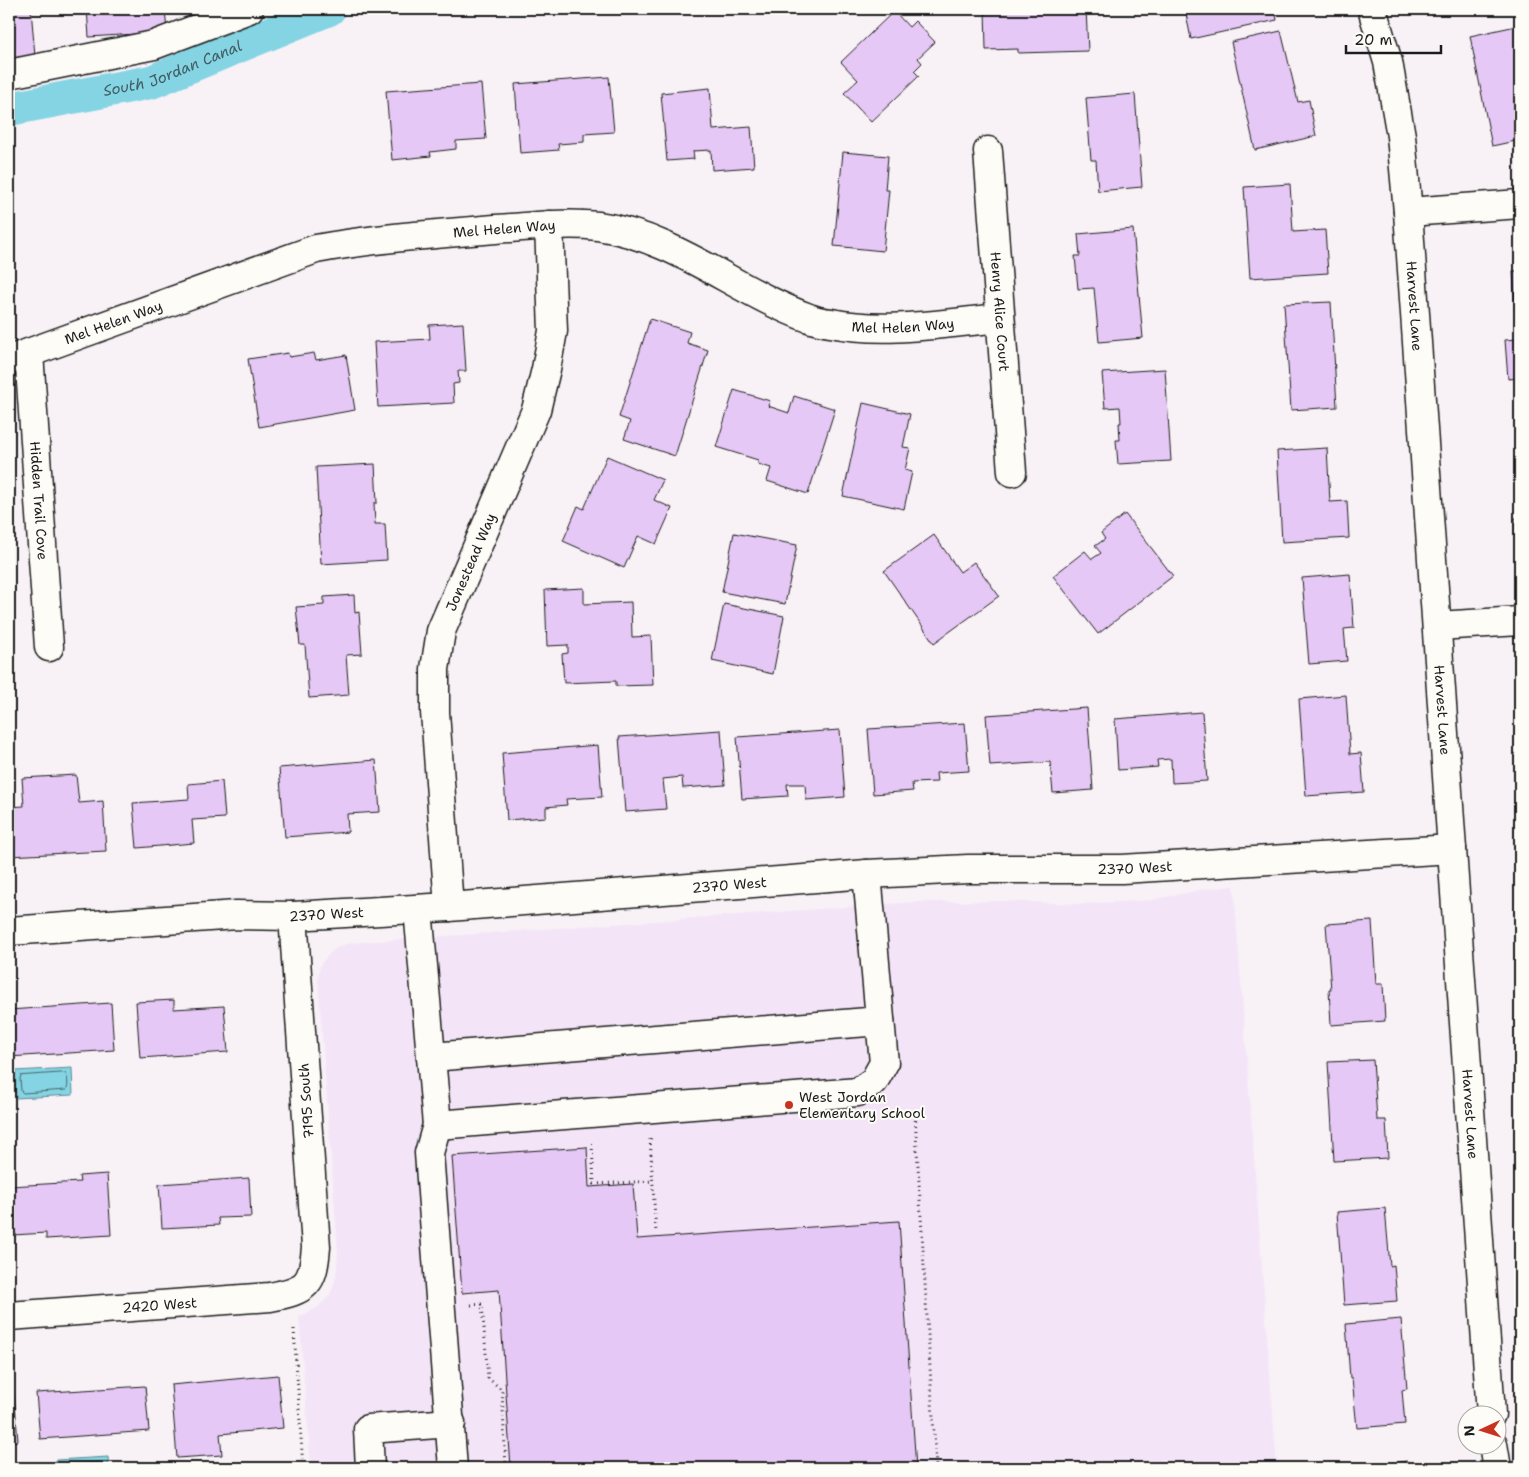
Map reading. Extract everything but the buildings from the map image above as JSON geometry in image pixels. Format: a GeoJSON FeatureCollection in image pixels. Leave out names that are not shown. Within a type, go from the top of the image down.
{"type":"FeatureCollection","features":[{"type":"Feature","properties":{"kind":"street"},"geometry":{"type":"LineString","coordinates":[[9,74],[154,45],[249,9]]}},
{"type":"Feature","properties":{"kind":"street","name":"Harvest Lane"},"geometry":{"type":"LineString","coordinates":[[1372,9],[1388,62],[1400,126],[1408,212],[1490,1404]]}},
{"type":"Feature","properties":{"kind":"street","name":"Henry Alice Court"},"geometry":{"type":"LineString","coordinates":[[988,151],[1012,472]]}},
{"type":"Feature","properties":{"kind":"street"},"geometry":{"type":"LineString","coordinates":[[1408,212],[1520,204]]}},
{"type":"Feature","properties":{"kind":"street","name":"Mel Helen Way"},"geometry":{"type":"LineString","coordinates":[[19,357],[316,250],[362,241],[549,225],[598,226],[645,237],[692,258],[776,305],[811,319],[846,326],[891,328],[1000,318]]}},
{"type":"Feature","properties":{"kind":"street","name":"Jonestead Way"},"geometry":{"type":"LineString","coordinates":[[449,907],[435,712],[435,669],[441,631],[536,410],[553,331],[549,225]]}},
{"type":"Feature","properties":{"kind":"street","name":"Hidden Trail Cove"},"geometry":{"type":"LineString","coordinates":[[19,357],[49,647]]}},
{"type":"Feature","properties":{"kind":"street"},"geometry":{"type":"LineString","coordinates":[[1437,626],[1520,620]]}},
{"type":"Feature","properties":{"kind":"street","name":"2370 West"},"geometry":{"type":"LineString","coordinates":[[9,931],[237,915],[292,916],[449,907],[867,874],[968,869],[1122,869],[1452,849]]}},
{"type":"Feature","properties":{"kind":"street"},"geometry":{"type":"LineString","coordinates":[[437,1126],[858,1092],[874,1081],[884,1063],[867,874]]}},
{"type":"Feature","properties":{"kind":"street"},"geometry":{"type":"LineString","coordinates":[[418,908],[437,1126],[429,1153],[453,1468]]}},
{"type":"Feature","properties":{"kind":"street","name":"7195 South"},"geometry":{"type":"LineString","coordinates":[[292,916],[316,1247],[314,1270],[307,1284]]}},
{"type":"Feature","properties":{"kind":"street"},"geometry":{"type":"LineString","coordinates":[[431,1057],[880,1021]]}},
{"type":"Feature","properties":{"kind":"street","name":"2420 West"},"geometry":{"type":"LineString","coordinates":[[9,1316],[270,1297],[292,1293],[307,1284]]}},
{"type":"Feature","properties":{"kind":"street"},"geometry":{"type":"LineString","coordinates":[[370,1468],[368,1429],[451,1423]]}},
{"type":"Feature","properties":{"kind":"street"},"geometry":{"type":"LineString","coordinates":[[1495,1454],[1498,1468]]}},
{"type":"Feature","properties":{"kind":"path"},"geometry":{"type":"LineString","coordinates":[[915,1116],[936,1468]]}},
{"type":"Feature","properties":{"kind":"path"},"geometry":{"type":"LineString","coordinates":[[650,1134],[656,1233]]}},
{"type":"Feature","properties":{"kind":"path"},"geometry":{"type":"LineString","coordinates":[[592,1138],[594,1184],[653,1181]]}},
{"type":"Feature","properties":{"kind":"path"},"geometry":{"type":"LineString","coordinates":[[468,1305],[482,1304],[488,1378],[502,1390],[506,1468]]}},
{"type":"Feature","properties":{"kind":"path"},"geometry":{"type":"LineString","coordinates":[[294,1329],[303,1468]]}},
{"type":"Feature","properties":{"kind":"shaded area","name":"West Jordan Elementary School"},"geometry":{"type":"Polygon","coordinates":[[[1234,886],[1277,1468],[311,1468],[299,1317],[318,1307],[330,1295],[336,1277],[338,1253],[318,980],[322,962],[336,948],[349,943],[914,902],[1004,901],[1079,904],[1151,900],[1205,889],[1234,886]]]}},
{"type":"Feature","properties":{"kind":"water"},"geometry":{"type":"Polygon","coordinates":[[[72,1068],[73,1095],[16,1098],[14,1071],[72,1068]]]}},
{"type":"Feature","properties":{"kind":"water"},"geometry":{"type":"Polygon","coordinates":[[[108,1457],[109,1468],[56,1468],[56,1460],[108,1457]]]}},
{"type":"Feature","properties":{"kind":"waterway","name":"South Jordan Canal"},"geometry":{"type":"LineString","coordinates":[[9,109],[151,82],[329,9]]}},
{"type":"Feature","properties":{"kind":"place","name":"West Jordan Elementary School"},"geometry":{"type":"Point","coordinates":[789,1105]}}]}
